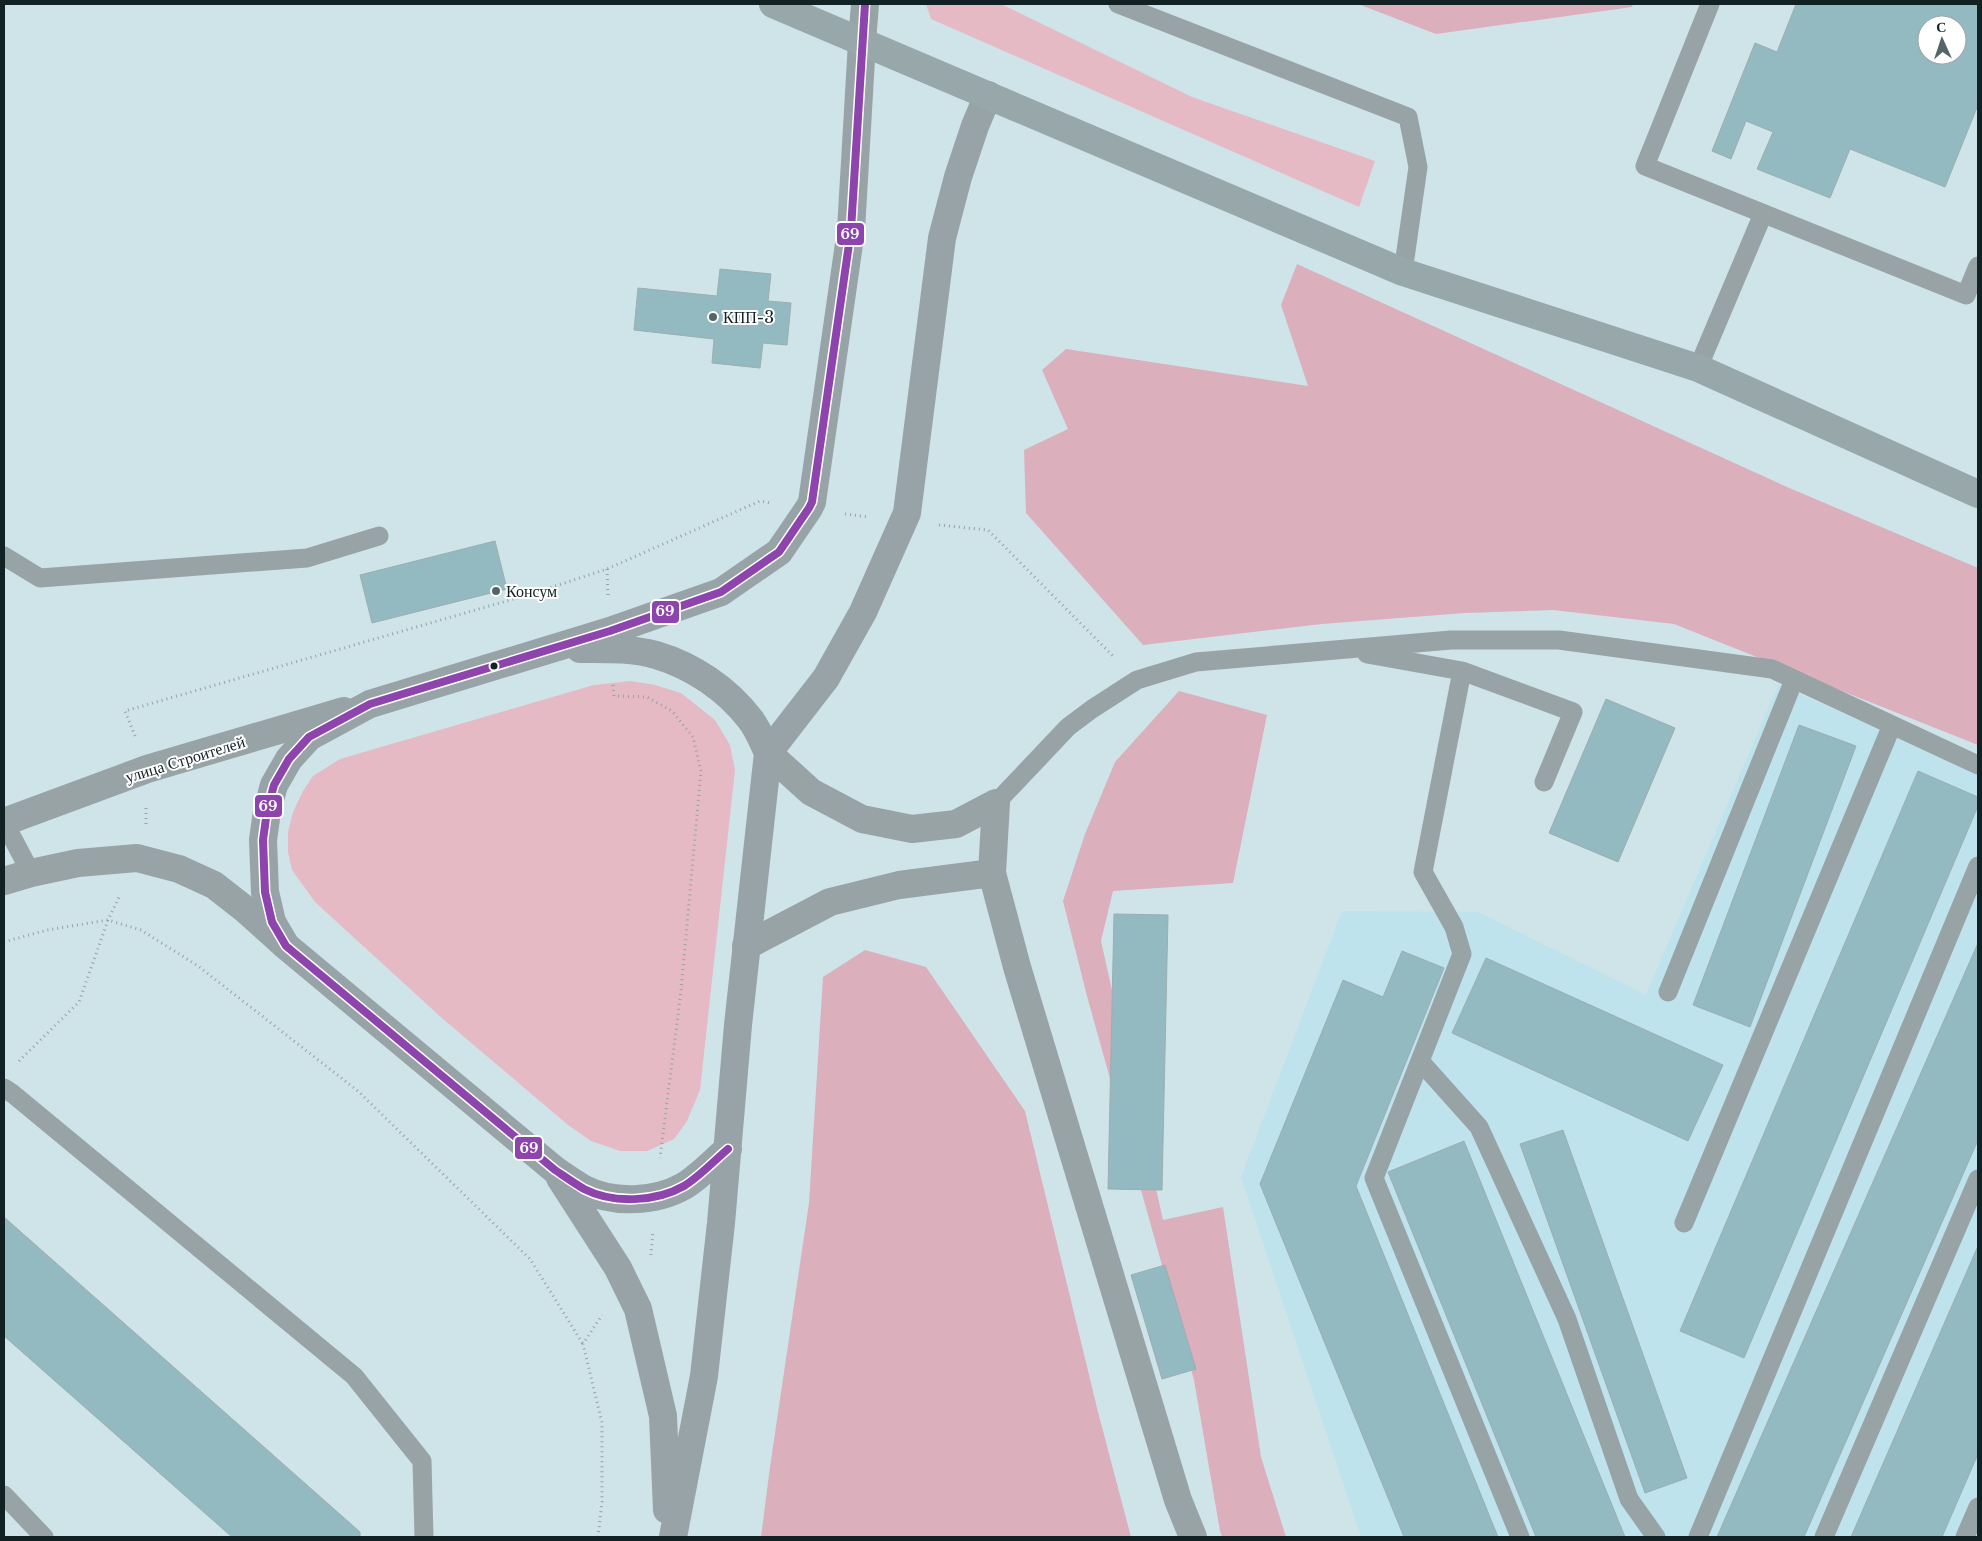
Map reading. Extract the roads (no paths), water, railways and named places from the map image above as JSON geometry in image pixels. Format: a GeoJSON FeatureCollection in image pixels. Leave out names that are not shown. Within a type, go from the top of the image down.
{"type":"FeatureCollection","features":[{"type":"Feature","properties":{"kind":"main road"},"geometry":{"type":"LineString","coordinates":[[773,4],[1403,272],[1698,368],[1978,494]]}},
{"type":"Feature","properties":{"kind":"main road"},"geometry":{"type":"LineString","coordinates":[[728,1149],[684,1186],[656,1196],[632,1199],[608,1198],[585,1190],[555,1170],[286,946],[272,922],[265,892],[263,840],[267,811],[274,785],[289,759],[309,737],[370,704],[610,631],[721,592],[780,552],[812,502],[851,230],[862,42]]}},
{"type":"Feature","properties":{"kind":"main road"},"geometry":{"type":"LineString","coordinates":[[673,1537],[704,1376],[728,1149],[746,946],[768,753],[826,678],[863,612],[907,513],[942,238],[958,177],[975,126],[988,96]]}},
{"type":"Feature","properties":{"kind":"main road"},"geometry":{"type":"LineString","coordinates":[[547,649],[611,649],[656,655],[694,671],[728,694],[751,721],[768,753]]}},
{"type":"Feature","properties":{"kind":"main road"},"geometry":{"type":"LineString","coordinates":[[555,1170],[624,1280],[638,1309],[663,1416],[667,1490],[666,1537]]}},
{"type":"Feature","properties":{"kind":"street"},"geometry":{"type":"LineString","coordinates":[[862,42],[865,4]]}},
{"type":"Feature","properties":{"kind":"street","name":"улица Строителей"},"geometry":{"type":"LineString","coordinates":[[4,822],[147,769],[370,704]]}},
{"type":"Feature","properties":{"kind":"street"},"geometry":{"type":"LineString","coordinates":[[768,753],[811,792],[862,819],[912,829],[956,824],[996,803]]}},
{"type":"Feature","properties":{"kind":"street"},"geometry":{"type":"LineString","coordinates":[[996,803],[992,873],[1017,967],[1178,1500],[1193,1537]]}},
{"type":"Feature","properties":{"kind":"street"},"geometry":{"type":"LineString","coordinates":[[4,881],[78,863],[137,858],[179,868],[214,884],[286,946]]}},
{"type":"Feature","properties":{"kind":"street"},"geometry":{"type":"LineString","coordinates":[[746,946],[830,902],[899,885],[992,873]]}},
{"type":"Feature","properties":{"kind":"lane"},"geometry":{"type":"LineString","coordinates":[[1118,4],[1408,117],[1418,167],[1403,272]]}},
{"type":"Feature","properties":{"kind":"lane"},"geometry":{"type":"LineString","coordinates":[[1710,4],[1645,166],[1966,296],[1978,266]]}},
{"type":"Feature","properties":{"kind":"lane"},"geometry":{"type":"LineString","coordinates":[[1698,368],[1763,214]]}},
{"type":"Feature","properties":{"kind":"lane"},"geometry":{"type":"LineString","coordinates":[[4,556],[40,578],[307,558],[379,536]]}},
{"type":"Feature","properties":{"kind":"lane"},"geometry":{"type":"LineString","coordinates":[[996,803],[1068,727],[1137,680],[1196,662],[1451,640],[1558,640],[1772,669],[1978,765]]}},
{"type":"Feature","properties":{"kind":"lane"},"geometry":{"type":"LineString","coordinates":[[1342,649],[1462,671],[1573,712],[1544,782]]}},
{"type":"Feature","properties":{"kind":"lane"},"geometry":{"type":"LineString","coordinates":[[1462,671],[1423,872],[1454,927],[1462,954],[1374,1178],[1520,1537]]}},
{"type":"Feature","properties":{"kind":"lane"},"geometry":{"type":"LineString","coordinates":[[1668,992],[1794,680]]}},
{"type":"Feature","properties":{"kind":"lane"},"geometry":{"type":"LineString","coordinates":[[1684,1223],[1892,725]]}},
{"type":"Feature","properties":{"kind":"lane"},"geometry":{"type":"LineString","coordinates":[[4,822],[31,873]]}},
{"type":"Feature","properties":{"kind":"lane"},"geometry":{"type":"LineString","coordinates":[[1698,1537],[1978,866]]}},
{"type":"Feature","properties":{"kind":"lane"},"geometry":{"type":"LineString","coordinates":[[1420,1061],[1479,1128],[1567,1319],[1629,1499],[1656,1537]]}},
{"type":"Feature","properties":{"kind":"lane"},"geometry":{"type":"LineString","coordinates":[[4,1088],[354,1376],[422,1461],[424,1537]]}},
{"type":"Feature","properties":{"kind":"lane"},"geometry":{"type":"LineString","coordinates":[[1824,1537],[1978,1179]]}},
{"type":"Feature","properties":{"kind":"lane"},"geometry":{"type":"LineString","coordinates":[[4,1495],[44,1537]]}},
{"type":"Feature","properties":{"kind":"lane"},"geometry":{"type":"LineString","coordinates":[[1965,1537],[1978,1507]]}},
{"type":"Feature","properties":{"kind":"place","name":"КПП-3"},"geometry":{"type":"Point","coordinates":[713,317]}},
{"type":"Feature","properties":{"kind":"place","name":"Консум"},"geometry":{"type":"Point","coordinates":[496,591]}}]}
